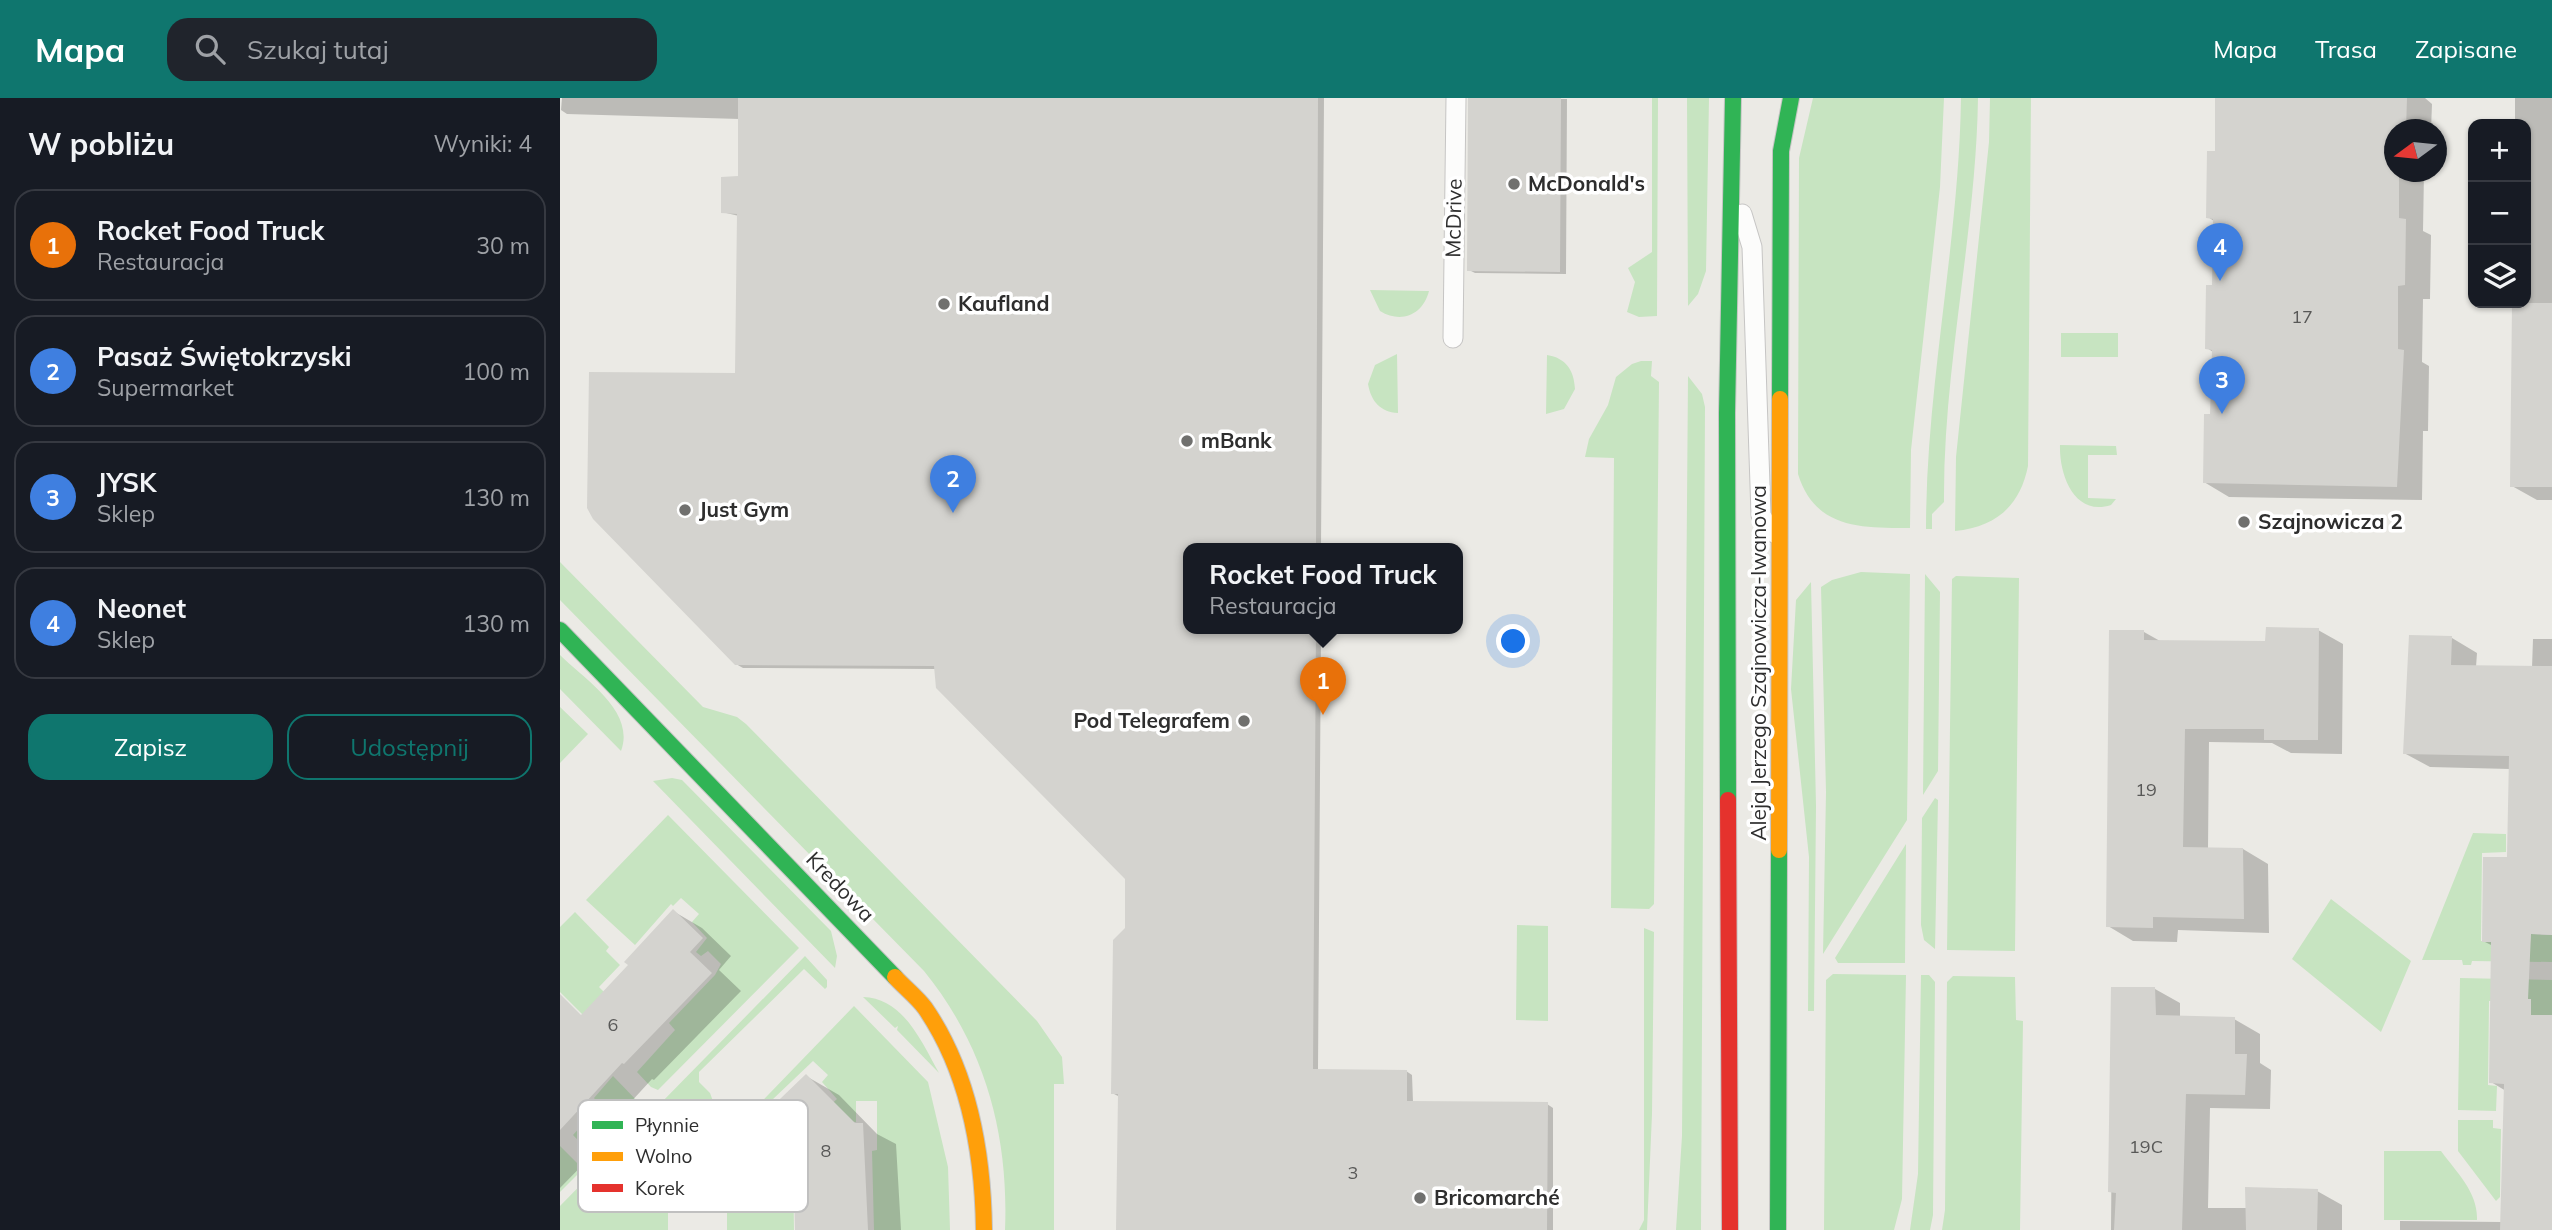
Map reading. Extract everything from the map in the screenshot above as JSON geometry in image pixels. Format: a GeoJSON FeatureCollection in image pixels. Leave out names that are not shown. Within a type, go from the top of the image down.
{"type":"FeatureCollection","features":[{"type":"Feature","properties":{"kind":"main road","name":"Aleja Jerzego Szajnowicza-Iwanowa"},"geometry":{"type":"LineString","coordinates":[[1730,1230],[1727,413],[1733,98]]}},
{"type":"Feature","properties":{"kind":"main road","name":"Aleja Jerzego Szajnowicza-Iwanowa"},"geometry":{"type":"LineString","coordinates":[[1778,1230],[1781,151],[1791,98]]}},
{"type":"Feature","properties":{"kind":"main road","name":"Kredowa"},"geometry":{"type":"LineString","coordinates":[[560,630],[924,1007],[948,1049],[968,1098],[981,1153],[984,1230]]}},
{"type":"Feature","properties":{"kind":"lane","name":"McDrive"},"geometry":{"type":"LineString","coordinates":[[1453,338],[1456,98]]}},
{"type":"Feature","properties":{"kind":"lane"},"geometry":{"type":"LineString","coordinates":[[1730,173],[1752,247],[1760,515],[1768,528],[1780,537]]}},
{"type":"Feature","properties":{"kind":"green space"},"geometry":{"type":"Polygon","coordinates":[[[1652,98],[1658,98],[1657,316],[1639,317],[1627,312],[1635,282],[1628,268],[1652,252],[1652,98]]]}},
{"type":"Feature","properties":{"kind":"green space"},"geometry":{"type":"Polygon","coordinates":[[[1687,98],[1709,98],[1706,271],[1698,294],[1688,306],[1687,98]]]}},
{"type":"Feature","properties":{"kind":"green space"},"geometry":{"type":"Polygon","coordinates":[[[1813,98],[1944,98],[1940,187],[1911,450],[1910,528],[1874,527],[1842,522],[1816,506],[1798,474],[1799,158],[1813,98]]]}},
{"type":"Feature","properties":{"kind":"green space"},"geometry":{"type":"Polygon","coordinates":[[[1961,98],[1978,98],[1972,199],[1949,401],[1944,502],[1932,514],[1932,529],[1926,529],[1931,421],[1955,206],[1961,98]]]}},
{"type":"Feature","properties":{"kind":"green space"},"geometry":{"type":"Polygon","coordinates":[[[1990,98],[2031,98],[2028,466],[2019,492],[2004,512],[1983,525],[1955,531],[1956,457],[1989,142],[1990,98]]]}},
{"type":"Feature","properties":{"kind":"green space"},"geometry":{"type":"Polygon","coordinates":[[[1370,290],[1429,291],[1422,306],[1416,311],[1410,315],[1396,317],[1380,311],[1370,290]]]}},
{"type":"Feature","properties":{"kind":"green space"},"geometry":{"type":"Polygon","coordinates":[[[2061,333],[2118,333],[2118,357],[2061,357],[2061,333]]]}},
{"type":"Feature","properties":{"kind":"green space"},"geometry":{"type":"Polygon","coordinates":[[[1397,354],[1398,413],[1381,408],[1371,396],[1368,384],[1375,365],[1397,354]]]}},
{"type":"Feature","properties":{"kind":"green space"},"geometry":{"type":"Polygon","coordinates":[[[1547,355],[1568,366],[1575,389],[1564,409],[1546,414],[1547,355]]]}},
{"type":"Feature","properties":{"kind":"green space"},"geometry":{"type":"Polygon","coordinates":[[[1652,361],[1651,376],[1659,382],[1654,904],[1649,909],[1611,908],[1614,458],[1585,457],[1589,439],[1608,405],[1616,377],[1632,364],[1652,361]]]}},
{"type":"Feature","properties":{"kind":"green space"},"geometry":{"type":"Polygon","coordinates":[[[1688,376],[1702,394],[1705,407],[1701,1230],[1676,1230],[1682,1136],[1688,376]]]}},
{"type":"Feature","properties":{"kind":"green space"},"geometry":{"type":"Polygon","coordinates":[[[2060,445],[2116,446],[2117,455],[2088,455],[2088,498],[2116,499],[2111,505],[2087,505],[2078,499],[2062,468],[2060,445]]]}},
{"type":"Feature","properties":{"kind":"green space"},"geometry":{"type":"Polygon","coordinates":[[[560,562],[703,707],[737,717],[746,724],[1037,1021],[1062,1057],[1064,1084],[1054,1084],[1054,1230],[1005,1230],[1003,1160],[989,1093],[963,1030],[924,971],[560,600],[560,562]]]}},
{"type":"Feature","properties":{"kind":"green space"},"geometry":{"type":"Polygon","coordinates":[[[1861,572],[1910,574],[1907,820],[1823,954],[1826,792],[1821,587],[1832,580],[1861,572]]]}},
{"type":"Feature","properties":{"kind":"green space"},"geometry":{"type":"Polygon","coordinates":[[[1925,574],[1940,592],[1938,771],[1923,795],[1925,574]]]}},
{"type":"Feature","properties":{"kind":"green space"},"geometry":{"type":"Polygon","coordinates":[[[1956,576],[2019,578],[2015,951],[1947,950],[1952,579],[1956,576]]]}},
{"type":"Feature","properties":{"kind":"green space"},"geometry":{"type":"Polygon","coordinates":[[[1811,582],[1816,806],[1814,1011],[1808,1011],[1809,857],[1791,689],[1796,600],[1811,582]]]}},
{"type":"Feature","properties":{"kind":"green space"},"geometry":{"type":"Polygon","coordinates":[[[560,655],[594,685],[615,709],[624,736],[621,751],[560,689],[560,655]]]}},
{"type":"Feature","properties":{"kind":"green space"},"geometry":{"type":"Polygon","coordinates":[[[560,707],[588,734],[560,763],[560,707]]]}},
{"type":"Feature","properties":{"kind":"green space"},"geometry":{"type":"Polygon","coordinates":[[[672,778],[682,780],[831,931],[837,956],[835,968],[653,781],[672,778]]]}},
{"type":"Feature","properties":{"kind":"green space"},"geometry":{"type":"Polygon","coordinates":[[[1935,798],[1938,800],[1935,949],[1924,940],[1921,925],[1922,818],[1935,798]]]}},
{"type":"Feature","properties":{"kind":"green space"},"geometry":{"type":"Polygon","coordinates":[[[668,815],[799,948],[658,1090],[651,1087],[637,1072],[675,1030],[669,1023],[715,975],[721,964],[708,951],[701,956],[696,952],[707,938],[692,922],[699,914],[681,898],[673,906],[671,904],[635,945],[586,900],[668,815]]]}},
{"type":"Feature","properties":{"kind":"green space"},"geometry":{"type":"Polygon","coordinates":[[[2473,833],[2506,834],[2506,852],[2482,853],[2481,941],[2530,943],[2531,934],[2552,935],[2552,962],[2472,961],[2471,965],[2463,965],[2462,960],[2422,960],[2473,833]]]}},
{"type":"Feature","properties":{"kind":"green space"},"geometry":{"type":"Polygon","coordinates":[[[1906,844],[1905,963],[1838,963],[1835,958],[1906,844]]]}},
{"type":"Feature","properties":{"kind":"green space"},"geometry":{"type":"Polygon","coordinates":[[[2331,899],[2411,961],[2381,1032],[2292,959],[2331,899]]]}},
{"type":"Feature","properties":{"kind":"green space"},"geometry":{"type":"Polygon","coordinates":[[[575,912],[609,947],[606,951],[620,965],[599,987],[605,993],[583,1015],[560,992],[560,927],[575,912]]]}},
{"type":"Feature","properties":{"kind":"green space"},"geometry":{"type":"Polygon","coordinates":[[[1517,925],[1548,926],[1548,1021],[1516,1020],[1517,925]]]}},
{"type":"Feature","properties":{"kind":"green space"},"geometry":{"type":"Polygon","coordinates":[[[1644,928],[1654,932],[1652,1114],[1647,1230],[1639,1230],[1644,1220],[1644,928]]]}},
{"type":"Feature","properties":{"kind":"green space"},"geometry":{"type":"Polygon","coordinates":[[[805,956],[827,980],[825,989],[804,969],[699,1072],[699,1082],[710,1093],[713,1100],[664,1100],[805,956]]]}},
{"type":"Feature","properties":{"kind":"green space"},"geometry":{"type":"Polygon","coordinates":[[[1833,974],[1906,975],[1902,1199],[1894,1230],[1824,1230],[1826,980],[1833,974]]]}},
{"type":"Feature","properties":{"kind":"green space"},"geometry":{"type":"Polygon","coordinates":[[[1921,975],[1929,975],[1935,982],[1933,1215],[1930,1230],[1910,1230],[1918,1174],[1921,975]]]}},
{"type":"Feature","properties":{"kind":"green space"},"geometry":{"type":"Polygon","coordinates":[[[1953,976],[2015,977],[2016,1020],[2023,1021],[2020,1230],[1942,1230],[1945,1210],[1947,982],[1953,976]]]}},
{"type":"Feature","properties":{"kind":"green space"},"geometry":{"type":"Polygon","coordinates":[[[2460,978],[2552,980],[2552,1015],[2531,1015],[2531,999],[2489,1001],[2488,1085],[2497,1086],[2496,1111],[2458,1110],[2460,978]]]}},
{"type":"Feature","properties":{"kind":"green space"},"geometry":{"type":"Polygon","coordinates":[[[863,997],[877,999],[901,1014],[918,1036],[939,1073],[897,1030],[898,1026],[895,1028],[863,997]]]}},
{"type":"Feature","properties":{"kind":"green space"},"geometry":{"type":"Polygon","coordinates":[[[854,1006],[928,1082],[948,1167],[950,1230],[874,1230],[872,1151],[877,1150],[877,1101],[856,1101],[856,1122],[840,1121],[827,1108],[837,1099],[822,1082],[828,1075],[813,1061],[772,1100],[763,1100],[854,1006]]]}},
{"type":"Feature","properties":{"kind":"green space"},"geometry":{"type":"Polygon","coordinates":[[[613,1076],[636,1100],[596,1100],[594,1098],[613,1076]]]}},
{"type":"Feature","properties":{"kind":"green space"},"geometry":{"type":"Polygon","coordinates":[[[2458,1120],[2493,1120],[2493,1128],[2501,1129],[2500,1197],[2496,1201],[2458,1151],[2458,1120]]]}},
{"type":"Feature","properties":{"kind":"green space"},"geometry":{"type":"Polygon","coordinates":[[[560,1146],[578,1164],[578,1174],[560,1192],[560,1146]]]}},
{"type":"Feature","properties":{"kind":"green space"},"geometry":{"type":"Polygon","coordinates":[[[2384,1151],[2441,1151],[2470,1192],[2477,1220],[2384,1220],[2384,1151]]]}},
{"type":"Feature","properties":{"kind":"green space"},"geometry":{"type":"Polygon","coordinates":[[[578,1188],[578,1212],[668,1212],[668,1230],[560,1230],[560,1206],[578,1188]]]}},
{"type":"Feature","properties":{"kind":"green space"},"geometry":{"type":"Polygon","coordinates":[[[727,1212],[794,1212],[794,1230],[727,1230],[727,1212]]]}},
{"type":"Feature","properties":{"kind":"building"},"geometry":{"type":"Polygon","coordinates":[[[738,98],[1318,98],[1316,543],[1183,543],[1183,634],[1316,634],[1313,1069],[1407,1070],[1407,1101],[1548,1102],[1547,1230],[1116,1230],[1118,1094],[1111,1094],[1113,940],[1125,928],[1125,879],[936,688],[934,666],[735,665],[593,519],[587,508],[589,372],[735,373],[737,214],[721,213],[721,177],[738,176],[738,98]]]}},
{"type":"Feature","properties":{"kind":"building","name":"McDonald's"},"geometry":{"type":"Polygon","coordinates":[[[1468,98],[1561,98],[1560,272],[1467,271],[1468,98]]]}},
{"type":"Feature","properties":{"kind":"building"},"geometry":{"type":"Polygon","coordinates":[[[2215,98],[2407,98],[2406,119],[2384,119],[2384,182],[2399,182],[2399,218],[2406,219],[2405,285],[2398,286],[2398,349],[2404,350],[2397,487],[2203,483],[2204,414],[2210,414],[2212,350],[2205,349],[2206,285],[2212,285],[2213,219],[2206,218],[2207,151],[2215,151],[2215,98]]]}},
{"type":"Feature","properties":{"kind":"building"},"geometry":{"type":"Polygon","coordinates":[[[2531,303],[2552,303],[2552,487],[2510,487],[2512,308],[2531,308],[2531,303]]]}},
{"type":"Feature","properties":{"kind":"building"},"geometry":{"type":"Polygon","coordinates":[[[2266,627],[2319,628],[2318,740],[2264,740],[2264,729],[2185,729],[2183,847],[2243,848],[2244,919],[2153,917],[2153,928],[2106,927],[2109,630],[2144,630],[2144,640],[2265,641],[2266,627]]]}},
{"type":"Feature","properties":{"kind":"building"},"geometry":{"type":"Polygon","coordinates":[[[2409,635],[2452,636],[2451,665],[2552,666],[2552,935],[2531,934],[2528,999],[2531,999],[2531,1015],[2552,1015],[2552,1230],[2500,1230],[2504,1084],[2489,1083],[2491,942],[2482,942],[2483,857],[2507,857],[2509,756],[2403,754],[2409,635]]]}},
{"type":"Feature","properties":{"kind":"building"},"geometry":{"type":"Polygon","coordinates":[[[673,909],[703,938],[690,952],[712,973],[588,1100],[578,1100],[578,1111],[560,1130],[560,994],[581,1015],[628,965],[624,962],[673,909]]]}},
{"type":"Feature","properties":{"kind":"building"},"geometry":{"type":"Polygon","coordinates":[[[2111,987],[2155,987],[2156,1015],[2235,1017],[2235,1054],[2247,1054],[2245,1095],[2186,1094],[2182,1230],[2114,1230],[2116,1193],[2108,1192],[2111,987]]]}},
{"type":"Feature","properties":{"kind":"building"},"geometry":{"type":"Polygon","coordinates":[[[806,1074],[855,1123],[863,1123],[868,1230],[795,1230],[795,1212],[808,1212],[808,1100],[779,1100],[806,1074]]]}},
{"type":"Feature","properties":{"kind":"building"},"geometry":{"type":"Polygon","coordinates":[[[2245,1187],[2318,1189],[2317,1230],[2246,1230],[2245,1187]]]}},
{"type":"Feature","properties":{"kind":"traffic: fast"},"geometry":{"type":"LineString","coordinates":[[1728,800],[1727,413],[1733,98]]}},
{"type":"Feature","properties":{"kind":"traffic: fast"},"geometry":{"type":"LineString","coordinates":[[1780,399],[1781,151],[1791,98]]}},
{"type":"Feature","properties":{"kind":"traffic: fast"},"geometry":{"type":"LineString","coordinates":[[560,630],[895,977]]}},
{"type":"Feature","properties":{"kind":"traffic: fast"},"geometry":{"type":"LineString","coordinates":[[1778,1230],[1779,850]]}},
{"type":"Feature","properties":{"kind":"traffic: slow"},"geometry":{"type":"LineString","coordinates":[[1779,850],[1780,399]]}},
{"type":"Feature","properties":{"kind":"traffic: slow"},"geometry":{"type":"LineString","coordinates":[[895,977],[925,1008],[953,1059],[963,1086],[981,1172],[984,1230]]}},
{"type":"Feature","properties":{"kind":"traffic: jam"},"geometry":{"type":"LineString","coordinates":[[1728,800],[1730,1230]]}},
{"type":"Feature","properties":{"kind":"place","name":"McDonald's"},"geometry":{"type":"Point","coordinates":[1514,184]}},
{"type":"Feature","properties":{"kind":"place","name":"Neonet"},"geometry":{"type":"Point","coordinates":[2220,281]}},
{"type":"Feature","properties":{"kind":"place","name":"Kaufland"},"geometry":{"type":"Point","coordinates":[944,304]}},
{"type":"Feature","properties":{"kind":"place","name":"JYSK"},"geometry":{"type":"Point","coordinates":[2222,414]}},
{"type":"Feature","properties":{"kind":"place","name":"mBank"},"geometry":{"type":"Point","coordinates":[1187,441]}},
{"type":"Feature","properties":{"kind":"place","name":"Just Gym"},"geometry":{"type":"Point","coordinates":[685,510]}},
{"type":"Feature","properties":{"kind":"place","name":"Pasaż Świętokrzyski"},"geometry":{"type":"Point","coordinates":[953,513]}},
{"type":"Feature","properties":{"kind":"place","name":"Szajnowicza 2"},"geometry":{"type":"Point","coordinates":[2244,522]}},
{"type":"Feature","properties":{"kind":"place","name":"Rocket Food Truck"},"geometry":{"type":"Point","coordinates":[1323,715]}},
{"type":"Feature","properties":{"kind":"place","name":"Pod Telegrafem"},"geometry":{"type":"Point","coordinates":[1244,721]}},
{"type":"Feature","properties":{"kind":"place","name":"Bricomarché"},"geometry":{"type":"Point","coordinates":[1420,1198]}}]}
